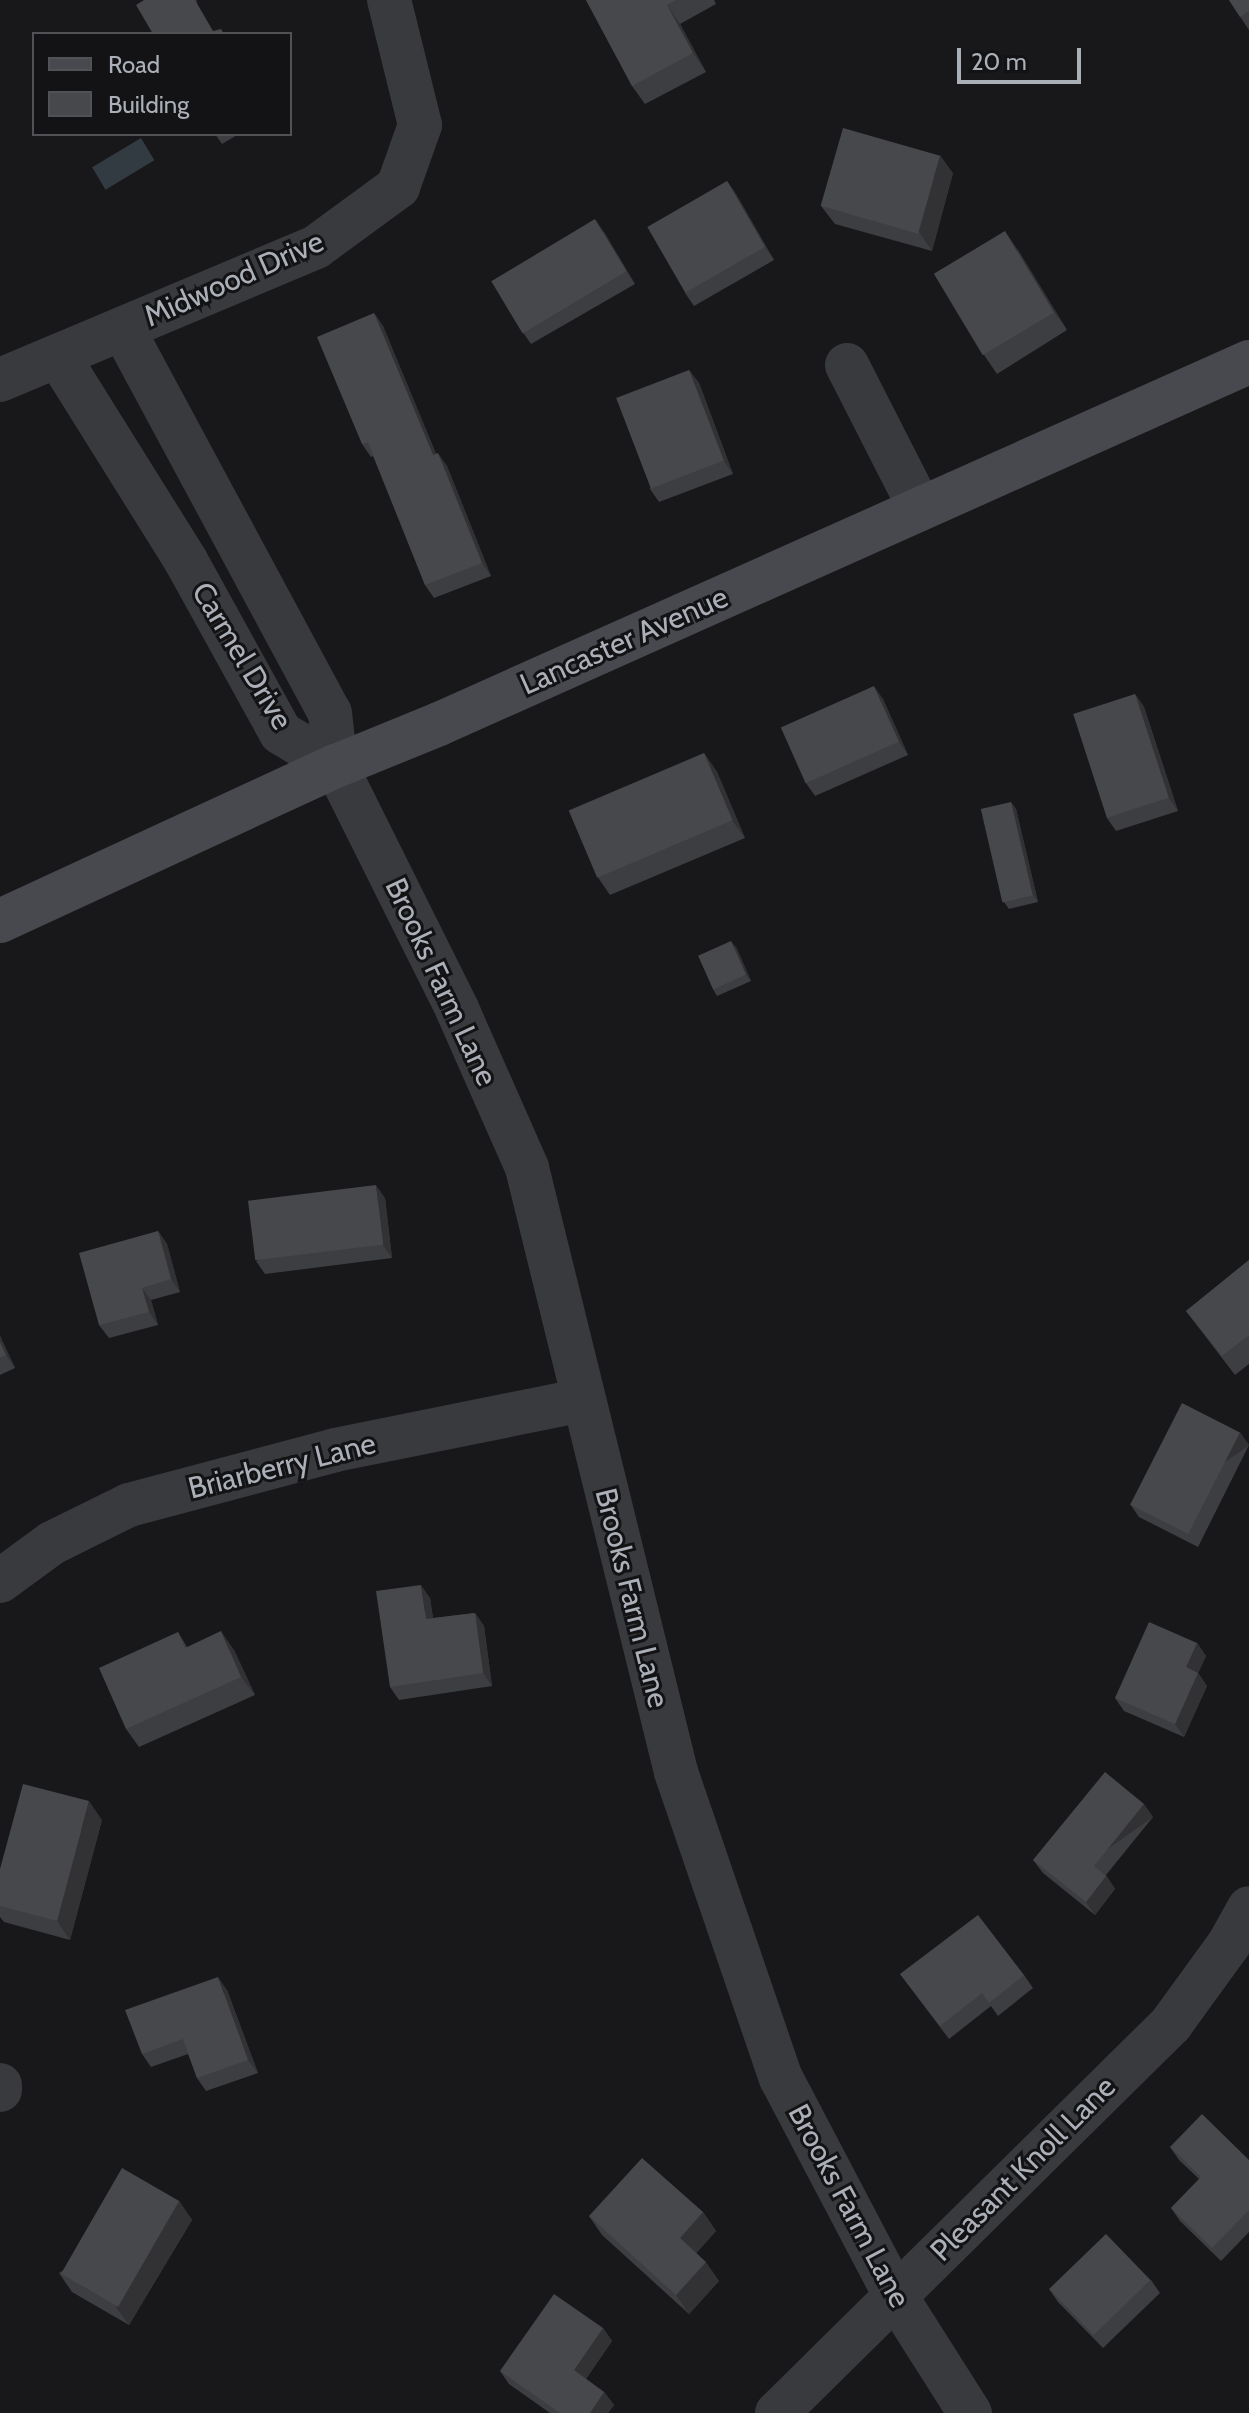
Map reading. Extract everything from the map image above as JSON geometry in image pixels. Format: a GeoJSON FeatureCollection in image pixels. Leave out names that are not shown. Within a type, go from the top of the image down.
{"type":"FeatureCollection","features":[{"type":"Feature","properties":{"kind":"main road","name":"Lancaster Avenue"},"geometry":{"type":"LineString","coordinates":[[0,921],[336,766],[439,724],[1249,362]]}},
{"type":"Feature","properties":{"kind":"street","name":"Midwood Drive"},"geometry":{"type":"LineString","coordinates":[[0,380],[316,247],[398,187],[420,125],[389,0]]}},
{"type":"Feature","properties":{"kind":"street","name":"Carmel Drive"},"geometry":{"type":"LineString","coordinates":[[123,329],[330,713],[336,766]]}},
{"type":"Feature","properties":{"kind":"street","name":"Carmel Drive"},"geometry":{"type":"LineString","coordinates":[[58,356],[186,561],[281,733],[336,766]]}},
{"type":"Feature","properties":{"kind":"street"},"geometry":{"type":"LineString","coordinates":[[847,365],[920,508]]}},
{"type":"Feature","properties":{"kind":"street","name":"Brooks Farm Lane"},"geometry":{"type":"LineString","coordinates":[[336,766],[457,1009],[527,1168],[676,1772],[781,2078],[895,2295],[970,2413]]}},
{"type":"Feature","properties":{"kind":"street","name":"Briarberry Lane"},"geometry":{"type":"LineString","coordinates":[[0,1581],[52,1543],[129,1505],[335,1450],[583,1400]]}},
{"type":"Feature","properties":{"kind":"street","name":"Pleasant Knoll Lane"},"geometry":{"type":"LineString","coordinates":[[777,2413],[1171,2024],[1229,1944],[1249,1908]]}},
{"type":"Feature","properties":{"kind":"shaded area"},"geometry":{"type":"Polygon","coordinates":[[[141,138],[154,160],[106,190],[92,167],[141,138]]]}},
{"type":"Feature","properties":{"kind":"building"},"geometry":{"type":"Polygon","coordinates":[[[144,0],[195,0],[213,31],[221,29],[223,32],[152,32],[136,5],[144,0]]]}},
{"type":"Feature","properties":{"kind":"building"},"geometry":{"type":"Polygon","coordinates":[[[586,0],[676,0],[667,5],[693,53],[632,86],[586,0]]]}},
{"type":"Feature","properties":{"kind":"building"},"geometry":{"type":"Polygon","coordinates":[[[1229,0],[1249,0],[1249,11],[1240,17],[1229,0]]]}},
{"type":"Feature","properties":{"kind":"building"},"geometry":{"type":"Polygon","coordinates":[[[843,128],[940,156],[918,234],[821,206],[843,128]]]}},
{"type":"Feature","properties":{"kind":"building"},"geometry":{"type":"Polygon","coordinates":[[[727,181],[765,247],[685,293],[647,227],[727,181]]]}},
{"type":"Feature","properties":{"kind":"building"},"geometry":{"type":"Polygon","coordinates":[[[595,219],[626,271],[523,334],[491,281],[595,219]]]}},
{"type":"Feature","properties":{"kind":"building"},"geometry":{"type":"Polygon","coordinates":[[[1005,231],[1054,312],[983,355],[934,274],[1005,231]]]}},
{"type":"Feature","properties":{"kind":"building"},"geometry":{"type":"Polygon","coordinates":[[[374,313],[433,455],[438,453],[482,563],[425,585],[368,442],[362,444],[317,337],[374,313]]]}},
{"type":"Feature","properties":{"kind":"building"},"geometry":{"type":"Polygon","coordinates":[[[689,370],[724,461],[651,489],[616,398],[689,370]]]}},
{"type":"Feature","properties":{"kind":"building"},"geometry":{"type":"Polygon","coordinates":[[[874,686],[899,742],[806,783],[781,727],[874,686]]]}},
{"type":"Feature","properties":{"kind":"building"},"geometry":{"type":"Polygon","coordinates":[[[1135,694],[1169,798],[1107,818],[1073,714],[1135,694]]]}},
{"type":"Feature","properties":{"kind":"building"},"geometry":{"type":"Polygon","coordinates":[[[704,753],[733,820],[597,878],[569,810],[704,753]]]}},
{"type":"Feature","properties":{"kind":"building"},"geometry":{"type":"Polygon","coordinates":[[[1011,802],[1033,896],[1002,903],[981,809],[1011,802]]]}},
{"type":"Feature","properties":{"kind":"building"},"geometry":{"type":"Polygon","coordinates":[[[731,941],[746,975],[713,989],[698,956],[731,941]]]}},
{"type":"Feature","properties":{"kind":"building"},"geometry":{"type":"Polygon","coordinates":[[[376,1185],[383,1245],[255,1260],[248,1201],[376,1185]]]}},
{"type":"Feature","properties":{"kind":"building"},"geometry":{"type":"Polygon","coordinates":[[[158,1231],[171,1279],[142,1288],[149,1312],[99,1325],[79,1253],[158,1231]]]}},
{"type":"Feature","properties":{"kind":"building"},"geometry":{"type":"Polygon","coordinates":[[[1249,1260],[1249,1335],[1222,1356],[1186,1311],[1249,1260]]]}},
{"type":"Feature","properties":{"kind":"building"},"geometry":{"type":"Polygon","coordinates":[[[0,1342],[6,1355],[0,1358],[0,1342]]]}},
{"type":"Feature","properties":{"kind":"building"},"geometry":{"type":"Polygon","coordinates":[[[1182,1403],[1240,1433],[1188,1534],[1130,1505],[1182,1403]]]}},
{"type":"Feature","properties":{"kind":"building"},"geometry":{"type":"Polygon","coordinates":[[[421,1585],[426,1619],[475,1613],[483,1673],[390,1687],[376,1591],[421,1585]]]}},
{"type":"Feature","properties":{"kind":"building"},"geometry":{"type":"Polygon","coordinates":[[[1149,1622],[1197,1643],[1186,1667],[1198,1673],[1175,1724],[1115,1698],[1149,1622]]]}},
{"type":"Feature","properties":{"kind":"building"},"geometry":{"type":"Polygon","coordinates":[[[221,1631],[241,1677],[126,1729],[99,1668],[178,1632],[185,1648],[221,1631]]]}},
{"type":"Feature","properties":{"kind":"building"},"geometry":{"type":"Polygon","coordinates":[[[1105,1772],[1144,1804],[1094,1866],[1106,1876],[1086,1902],[1033,1860],[1105,1772]]]}},
{"type":"Feature","properties":{"kind":"building"},"geometry":{"type":"Polygon","coordinates":[[[23,1784],[89,1801],[57,1921],[0,1906],[0,1869],[23,1784]]]}},
{"type":"Feature","properties":{"kind":"building"},"geometry":{"type":"Polygon","coordinates":[[[978,1915],[1024,1975],[989,2003],[982,1993],[940,2026],[900,1974],[978,1915]]]}},
{"type":"Feature","properties":{"kind":"building"},"geometry":{"type":"Polygon","coordinates":[[[218,1977],[248,2060],[197,2078],[183,2039],[142,2054],[125,2010],[218,1977]]]}},
{"type":"Feature","properties":{"kind":"building"},"geometry":{"type":"Polygon","coordinates":[[[1202,2114],[1249,2160],[1249,2210],[1212,2248],[1171,2208],[1201,2177],[1170,2147],[1202,2114]]]}},
{"type":"Feature","properties":{"kind":"building"},"geometry":{"type":"Polygon","coordinates":[[[642,2158],[703,2212],[680,2238],[706,2262],[676,2295],[589,2216],[642,2158]]]}},
{"type":"Feature","properties":{"kind":"building"},"geometry":{"type":"Polygon","coordinates":[[[122,2168],[179,2201],[118,2307],[61,2274],[122,2168]]]}},
{"type":"Feature","properties":{"kind":"building"},"geometry":{"type":"Polygon","coordinates":[[[1106,2234],[1150,2280],[1094,2335],[1049,2289],[1106,2234]]]}},
{"type":"Feature","properties":{"kind":"building"},"geometry":{"type":"Polygon","coordinates":[[[554,2294],[603,2328],[574,2370],[604,2392],[590,2413],[560,2413],[500,2371],[554,2294]]]}}]}
